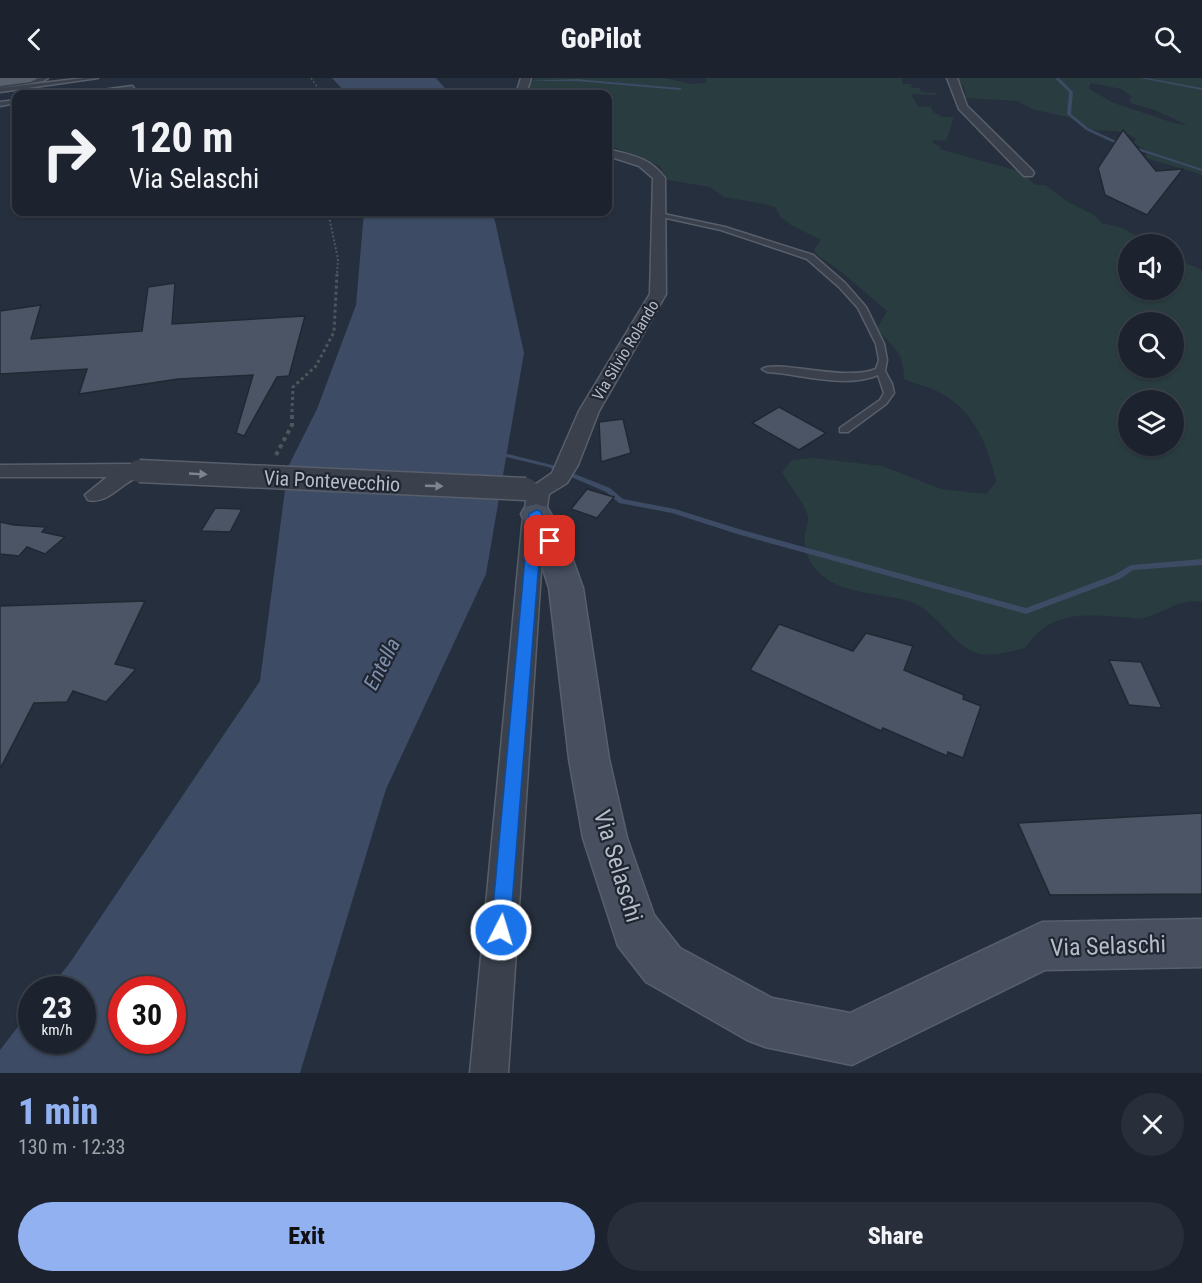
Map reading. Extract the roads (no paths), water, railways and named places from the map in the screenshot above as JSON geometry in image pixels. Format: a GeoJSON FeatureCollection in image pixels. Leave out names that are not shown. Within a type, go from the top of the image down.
{"type":"FeatureCollection","features":[{"type":"Feature","properties":{"kind":"main road"},"geometry":{"type":"LineString","coordinates":[[0,82],[31,78]]}},
{"type":"Feature","properties":{"kind":"street"},"geometry":{"type":"LineString","coordinates":[[0,82],[43,78]]}},
{"type":"Feature","properties":{"kind":"street"},"geometry":{"type":"LineString","coordinates":[[952,78],[958,87],[963,107],[1028,173]]}},
{"type":"Feature","properties":{"kind":"street","name":"Via Silvio Rolando"},"geometry":{"type":"LineString","coordinates":[[533,498],[560,477],[568,465],[589,411],[658,294],[659,178],[655,170],[638,161],[612,154]]}},
{"type":"Feature","properties":{"kind":"street","name":"Via Pontevecchio"},"geometry":{"type":"LineString","coordinates":[[0,471],[135,471],[533,498]]}},
{"type":"Feature","properties":{"kind":"street"},"geometry":{"type":"LineString","coordinates":[[96,495],[135,471]]}},
{"type":"Feature","properties":{"kind":"street"},"geometry":{"type":"LineString","coordinates":[[489,1073],[533,498]]}},
{"type":"Feature","properties":{"kind":"street","name":"Via Selaschi"},"geometry":{"type":"LineString","coordinates":[[533,498],[566,588],[589,759],[605,838],[634,929],[663,965],[765,1022],[852,1039],[1042,946],[1202,944]]}},
{"type":"Feature","properties":{"kind":"lane"},"geometry":{"type":"LineString","coordinates":[[0,82],[14,78]]}},
{"type":"Feature","properties":{"kind":"lane"},"geometry":{"type":"LineString","coordinates":[[0,90],[96,78]]}},
{"type":"Feature","properties":{"kind":"lane"},"geometry":{"type":"LineString","coordinates":[[131,79],[132,90]]}},
{"type":"Feature","properties":{"kind":"lane"},"geometry":{"type":"LineString","coordinates":[[108,90],[132,87]]}},
{"type":"Feature","properties":{"kind":"lane"},"geometry":{"type":"LineString","coordinates":[[658,215],[723,228],[810,257],[842,285],[862,307],[880,344],[883,360],[880,371],[871,377],[849,379],[798,370],[767,369]]}},
{"type":"Feature","properties":{"kind":"lane"},"geometry":{"type":"LineString","coordinates":[[682,219],[720,222]]}},
{"type":"Feature","properties":{"kind":"lane"},"geometry":{"type":"LineString","coordinates":[[844,430],[884,402],[889,393],[880,371]]}},
{"type":"Feature","properties":{"kind":"water"},"geometry":{"type":"Polygon","coordinates":[[[332,78],[436,78],[446,90],[343,90],[332,78]]]}},
{"type":"Feature","properties":{"kind":"water","name":"Entella"},"geometry":{"type":"Polygon","coordinates":[[[364,216],[494,216],[524,353],[486,574],[386,789],[300,1073],[0,1073],[0,1050],[18,1027],[18,1054],[96,1054],[96,976],[59,976],[260,681],[288,467],[317,409],[356,305],[364,216]]]}},
{"type":"Feature","properties":{"kind":"waterway"},"geometry":{"type":"LineString","coordinates":[[1057,78],[1071,92],[1069,114],[1087,129],[1113,141],[1202,170]]}},
{"type":"Feature","properties":{"kind":"waterway"},"geometry":{"type":"LineString","coordinates":[[1142,78],[1202,89]]}},
{"type":"Feature","properties":{"kind":"waterway"},"geometry":{"type":"LineString","coordinates":[[530,81],[576,80],[680,89]]}},
{"type":"Feature","properties":{"kind":"waterway"},"geometry":{"type":"LineString","coordinates":[[500,454],[550,466],[608,490],[621,501],[673,511],[740,532],[1026,611],[1117,577],[1131,568],[1202,562]]}}]}
